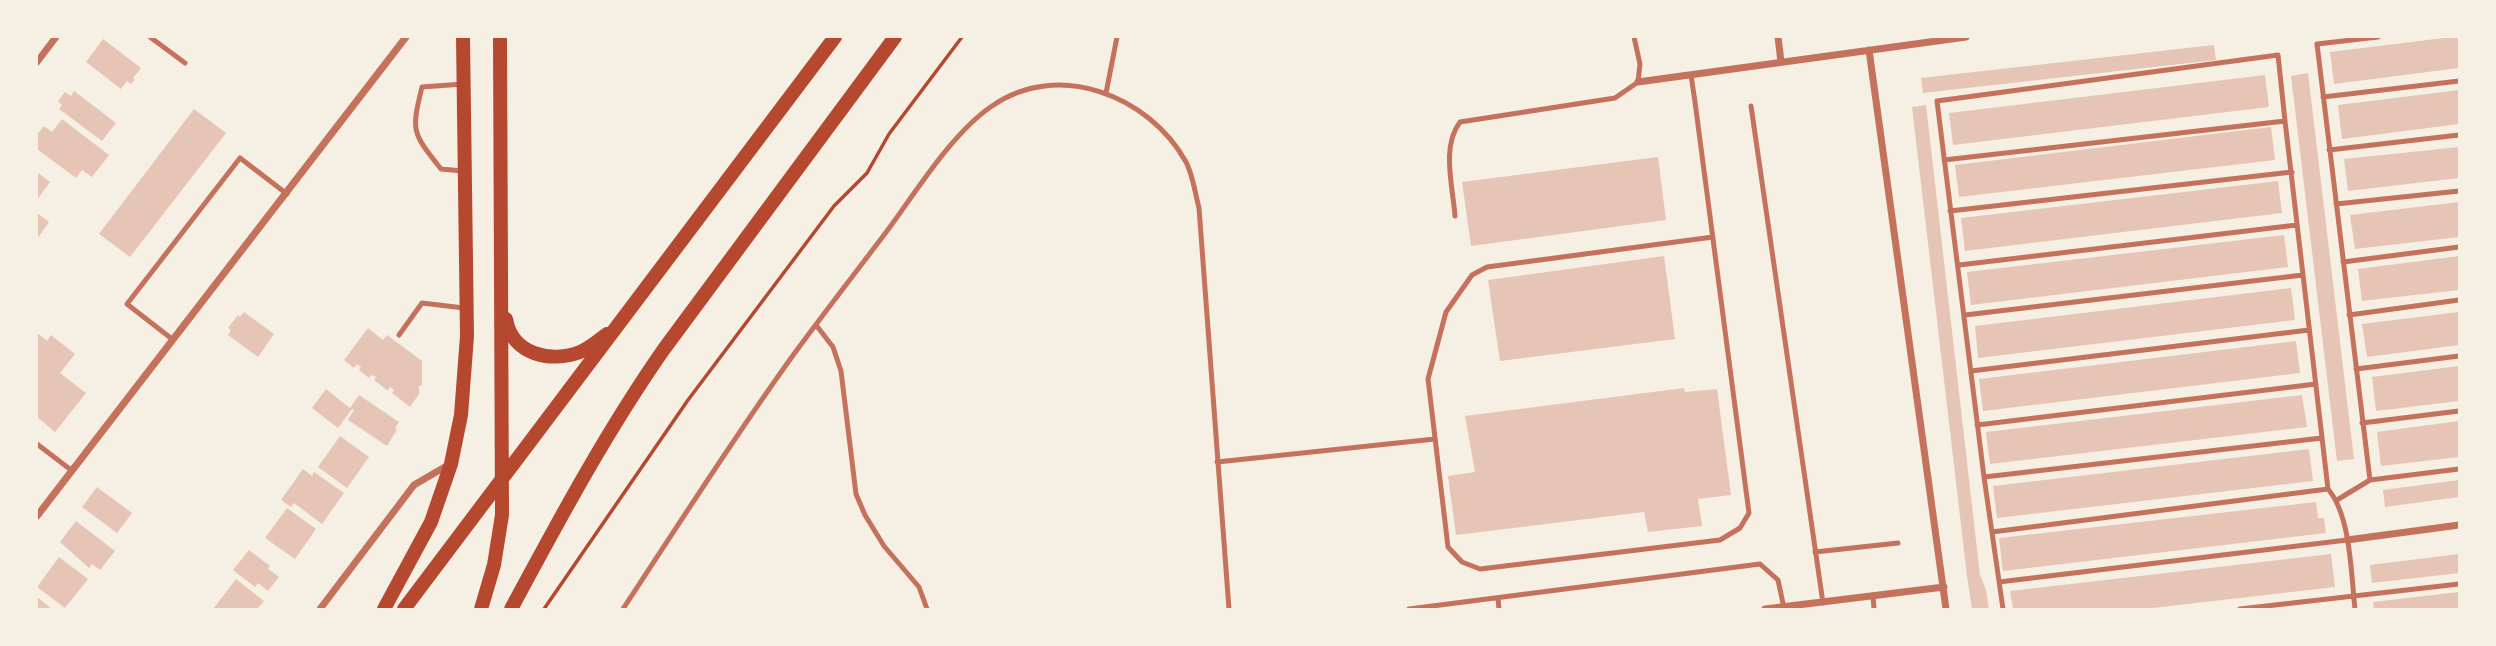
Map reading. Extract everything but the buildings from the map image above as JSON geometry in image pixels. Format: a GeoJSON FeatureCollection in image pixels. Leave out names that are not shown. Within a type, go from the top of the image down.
{"type":"FeatureCollection","features":[{"type":"Feature","properties":{"kind":"main road"},"geometry":{"type":"LineString","coordinates":[[384,609],[431,522],[451,464],[461,415],[466,377],[467,308],[463,37]]}},
{"type":"Feature","properties":{"kind":"main road"},"geometry":{"type":"LineString","coordinates":[[481,609],[494,565],[502,514],[500,37]]}},
{"type":"Feature","properties":{"kind":"main road"},"geometry":{"type":"LineString","coordinates":[[404,609],[835,37]]}},
{"type":"Feature","properties":{"kind":"main road"},"geometry":{"type":"LineString","coordinates":[[511,609],[599,448],[628,401],[895,37]]}},
{"type":"Feature","properties":{"kind":"main road"},"geometry":{"type":"LineString","coordinates":[[502,292],[507,325],[514,339],[528,351],[545,357],[561,357],[583,351],[620,325]]}},
{"type":"Feature","properties":{"kind":"street"},"geometry":{"type":"LineString","coordinates":[[37,62],[56,37]]}},
{"type":"Feature","properties":{"kind":"street"},"geometry":{"type":"LineString","coordinates":[[37,516],[406,37]]}},
{"type":"Feature","properties":{"kind":"street"},"geometry":{"type":"LineString","coordinates":[[1778,37],[1781,62]]}},
{"type":"Feature","properties":{"kind":"street"},"geometry":{"type":"LineString","coordinates":[[1637,82],[1966,37]]}},
{"type":"Feature","properties":{"kind":"street"},"geometry":{"type":"LineString","coordinates":[[1869,50],[1946,609]]}},
{"type":"Feature","properties":{"kind":"street"},"geometry":{"type":"LineString","coordinates":[[320,609],[414,485],[451,464]]}},
{"type":"Feature","properties":{"kind":"street"},"geometry":{"type":"LineString","coordinates":[[2347,540],[2459,525]]}},
{"type":"Feature","properties":{"kind":"street"},"geometry":{"type":"LineString","coordinates":[[1765,609],[1806,607],[1944,587]]}},
{"type":"Feature","properties":{"kind":"lane"},"geometry":{"type":"LineString","coordinates":[[150,37],[185,63]]}},
{"type":"Feature","properties":{"kind":"lane"},"geometry":{"type":"LineString","coordinates":[[1106,93],[1118,37]]}},
{"type":"Feature","properties":{"kind":"lane"},"geometry":{"type":"LineString","coordinates":[[1455,216],[1449,151],[1452,132],[1460,122],[1615,98],[1637,82],[1640,64],[1634,37]]}},
{"type":"Feature","properties":{"kind":"lane"},"geometry":{"type":"LineString","coordinates":[[2370,480],[2317,44],[2378,37]]}},
{"type":"Feature","properties":{"kind":"lane"},"geometry":{"type":"LineString","coordinates":[[2003,609],[1937,101],[2278,55],[2328,489],[2337,500],[2347,540],[2355,609]]}},
{"type":"Feature","properties":{"kind":"lane"},"geometry":{"type":"LineString","coordinates":[[1691,75],[1713,237],[1749,513],[1740,528],[1720,540],[1480,569],[1462,562],[1447,547],[1428,379],[1446,312],[1472,275],[1487,267],[1713,237]]}},
{"type":"Feature","properties":{"kind":"lane"},"geometry":{"type":"LineString","coordinates":[[2323,97],[2459,81]]}},
{"type":"Feature","properties":{"kind":"lane"},"geometry":{"type":"LineString","coordinates":[[463,84],[422,87],[414,122],[420,142],[441,169],[464,172]]}},
{"type":"Feature","properties":{"kind":"lane"},"geometry":{"type":"LineString","coordinates":[[623,609],[730,446],[816,325],[947,151],[989,107],[1011,93],[1040,85],[1076,85],[1106,93],[1138,109],[1169,137],[1187,164],[1199,208],[1229,609]]}},
{"type":"Feature","properties":{"kind":"lane"},"geometry":{"type":"LineString","coordinates":[[1751,106],[1823,603]]}},
{"type":"Feature","properties":{"kind":"lane"},"geometry":{"type":"LineString","coordinates":[[1944,160],[2285,121]]}},
{"type":"Feature","properties":{"kind":"lane"},"geometry":{"type":"LineString","coordinates":[[2329,150],[2459,135]]}},
{"type":"Feature","properties":{"kind":"lane"},"geometry":{"type":"LineString","coordinates":[[172,339],[127,304],[240,158],[287,194]]}},
{"type":"Feature","properties":{"kind":"lane"},"geometry":{"type":"LineString","coordinates":[[1950,211],[2292,172]]}},
{"type":"Feature","properties":{"kind":"lane"},"geometry":{"type":"LineString","coordinates":[[2336,205],[2459,191]]}},
{"type":"Feature","properties":{"kind":"lane"},"geometry":{"type":"LineString","coordinates":[[1959,265],[2297,225]]}},
{"type":"Feature","properties":{"kind":"lane"},"geometry":{"type":"LineString","coordinates":[[2343,262],[2459,247]]}},
{"type":"Feature","properties":{"kind":"lane"},"geometry":{"type":"LineString","coordinates":[[1965,315],[2303,275]]}},
{"type":"Feature","properties":{"kind":"lane"},"geometry":{"type":"LineString","coordinates":[[2349,314],[2459,300]]}},
{"type":"Feature","properties":{"kind":"lane"},"geometry":{"type":"LineString","coordinates":[[399,335],[422,303],[467,308]]}},
{"type":"Feature","properties":{"kind":"lane"},"geometry":{"type":"LineString","coordinates":[[816,325],[833,347],[841,371],[856,494],[884,546],[919,587],[928,609]]}},
{"type":"Feature","properties":{"kind":"lane"},"geometry":{"type":"LineString","coordinates":[[1971,370],[2309,330]]}},
{"type":"Feature","properties":{"kind":"lane"},"geometry":{"type":"LineString","coordinates":[[2356,369],[2459,356]]}},
{"type":"Feature","properties":{"kind":"lane"},"geometry":{"type":"LineString","coordinates":[[1977,425],[2316,384]]}},
{"type":"Feature","properties":{"kind":"lane"},"geometry":{"type":"LineString","coordinates":[[2362,423],[2459,411]]}},
{"type":"Feature","properties":{"kind":"lane"},"geometry":{"type":"LineString","coordinates":[[1984,477],[2322,438]]}},
{"type":"Feature","properties":{"kind":"lane"},"geometry":{"type":"LineString","coordinates":[[1217,462],[1435,439]]}},
{"type":"Feature","properties":{"kind":"lane"},"geometry":{"type":"LineString","coordinates":[[37,444],[71,470]]}},
{"type":"Feature","properties":{"kind":"lane"},"geometry":{"type":"LineString","coordinates":[[2337,500],[2370,480],[2459,469]]}},
{"type":"Feature","properties":{"kind":"lane"},"geometry":{"type":"LineString","coordinates":[[1992,532],[2328,489]]}},
{"type":"Feature","properties":{"kind":"lane"},"geometry":{"type":"LineString","coordinates":[[1999,582],[2347,540]]}},
{"type":"Feature","properties":{"kind":"lane"},"geometry":{"type":"LineString","coordinates":[[1815,552],[1898,543]]}},
{"type":"Feature","properties":{"kind":"lane"},"geometry":{"type":"LineString","coordinates":[[1409,609],[1760,565],[1779,580],[1784,608]]}},
{"type":"Feature","properties":{"kind":"lane"},"geometry":{"type":"LineString","coordinates":[[2240,609],[2459,584]]}},
{"type":"Feature","properties":{"kind":"lane"},"geometry":{"type":"LineString","coordinates":[[1872,596],[1874,609]]}},
{"type":"Feature","properties":{"kind":"lane"},"geometry":{"type":"LineString","coordinates":[[1498,598],[1499,609]]}},
{"type":"Feature","properties":{"kind":"path"},"geometry":{"type":"LineString","coordinates":[[544,609],[688,400],[834,206],[867,173],[889,134],[962,37]]}}]}
